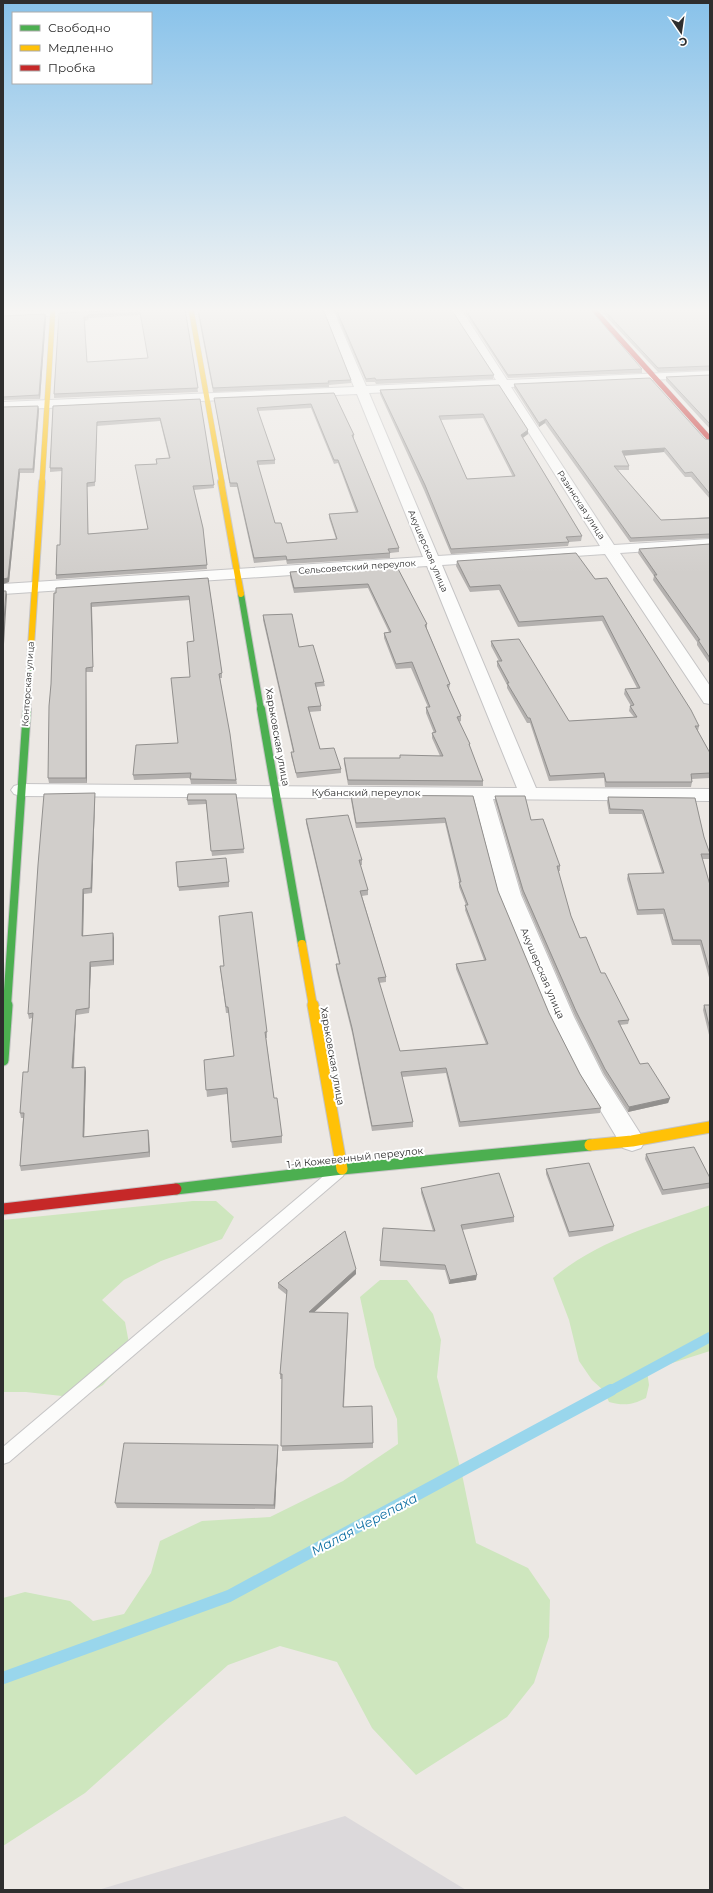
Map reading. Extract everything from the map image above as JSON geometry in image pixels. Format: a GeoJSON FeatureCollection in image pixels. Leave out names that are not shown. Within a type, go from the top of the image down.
{"type":"FeatureCollection","features":[{"type":"Feature","properties":{"kind":"street","name":"Конторская улица"},"geometry":{"type":"LineString","coordinates":[[3,1060],[47,397]]}},
{"type":"Feature","properties":{"kind":"street"},"geometry":{"type":"LineString","coordinates":[[3,406],[180,397]]}},
{"type":"Feature","properties":{"kind":"street","name":"Харьковская улица"},"geometry":{"type":"LineString","coordinates":[[207,397],[342,1169]]}},
{"type":"Feature","properties":{"kind":"street","name":"Акушерская улица"},"geometry":{"type":"LineString","coordinates":[[364,397],[529,794]]}},
{"type":"Feature","properties":{"kind":"street","name":"Разинская улица"},"geometry":{"type":"LineString","coordinates":[[513,397],[610,550],[710,699]]}},
{"type":"Feature","properties":{"kind":"street"},"geometry":{"type":"LineString","coordinates":[[672,397],[710,439]]}},
{"type":"Feature","properties":{"kind":"street","name":"Сельсоветский переулок"},"geometry":{"type":"LineString","coordinates":[[3,589],[238,575],[710,543]]}},
{"type":"Feature","properties":{"kind":"street","name":"Кубанский переулок"},"geometry":{"type":"LineString","coordinates":[[21,790],[710,795]]}},
{"type":"Feature","properties":{"kind":"street","name":"Акушерская улица"},"geometry":{"type":"LineString","coordinates":[[482,793],[510,895],[562,1017],[593,1078],[632,1141]]}},
{"type":"Feature","properties":{"kind":"street","name":"1-й Кожевенный переулок"},"geometry":{"type":"LineString","coordinates":[[3,1208],[342,1169],[632,1141],[710,1128]]}},
{"type":"Feature","properties":{"kind":"lane"},"geometry":{"type":"LineString","coordinates":[[3,1457],[342,1169]]}},
{"type":"Feature","properties":{"kind":"shaded area"},"geometry":{"type":"Polygon","coordinates":[[[345,1816],[466,1890],[98,1890],[345,1816]]]}},
{"type":"Feature","properties":{"kind":"green space"},"geometry":{"type":"Polygon","coordinates":[[[193,1201],[216,1201],[234,1217],[222,1239],[161,1261],[124,1280],[102,1300],[125,1322],[131,1354],[103,1385],[80,1398],[26,1392],[3,1392],[3,1220],[193,1201]]]}},
{"type":"Feature","properties":{"kind":"green space"},"geometry":{"type":"Polygon","coordinates":[[[710,1205],[710,1351],[647,1371],[649,1385],[646,1398],[628,1404],[609,1402],[604,1391],[592,1380],[579,1361],[569,1320],[553,1278],[570,1265],[608,1243],[710,1205]]]}},
{"type":"Feature","properties":{"kind":"green space"},"geometry":{"type":"Polygon","coordinates":[[[380,1280],[407,1280],[433,1314],[441,1340],[437,1377],[463,1479],[476,1543],[528,1568],[550,1600],[549,1637],[534,1683],[507,1717],[416,1775],[372,1728],[337,1662],[280,1646],[228,1665],[85,1793],[3,1846],[3,1598],[25,1592],[70,1601],[93,1621],[124,1614],[151,1573],[160,1541],[202,1521],[270,1517],[343,1481],[398,1444],[397,1419],[375,1367],[360,1297],[380,1280]]]}},
{"type":"Feature","properties":{"kind":"building"},"geometry":{"type":"Polygon","coordinates":[[[336,397],[354,435],[352,435],[399,548],[388,549],[390,553],[287,560],[286,556],[254,558],[237,483],[230,483],[214,398],[336,397]],[[311,404],[257,408],[275,460],[257,461],[275,523],[281,523],[287,543],[337,539],[329,514],[358,512],[338,460],[334,460],[311,404]]]}},
{"type":"Feature","properties":{"kind":"building"},"geometry":{"type":"Polygon","coordinates":[[[383,397],[507,397],[528,430],[521,435],[582,536],[566,537],[569,542],[451,549],[425,485],[383,397]],[[483,414],[439,416],[467,479],[515,476],[483,414]]]}},
{"type":"Feature","properties":{"kind":"building"},"geometry":{"type":"Polygon","coordinates":[[[523,397],[667,397],[705,439],[710,440],[710,494],[692,472],[685,473],[665,448],[622,451],[629,466],[614,466],[661,520],[710,518],[710,534],[631,538],[546,419],[539,423],[523,397]]]}},
{"type":"Feature","properties":{"kind":"building"},"geometry":{"type":"Polygon","coordinates":[[[685,397],[710,397],[710,424],[685,397]]]}},
{"type":"Feature","properties":{"kind":"building"},"geometry":{"type":"Polygon","coordinates":[[[200,399],[214,485],[193,486],[203,528],[207,565],[56,575],[57,545],[60,545],[62,468],[50,468],[53,406],[200,399]],[[160,418],[97,422],[95,482],[87,483],[88,534],[148,529],[135,465],[157,464],[156,459],[170,458],[160,418]]]}},
{"type":"Feature","properties":{"kind":"building"},"geometry":{"type":"Polygon","coordinates":[[[38,406],[33,469],[19,469],[8,578],[3,579],[3,407],[38,406]]]}},
{"type":"Feature","properties":{"kind":"building"},"geometry":{"type":"Polygon","coordinates":[[[710,544],[710,658],[698,640],[700,640],[654,575],[657,575],[639,549],[710,544]]]}},
{"type":"Feature","properties":{"kind":"building"},"geometry":{"type":"Polygon","coordinates":[[[576,553],[595,579],[607,578],[691,710],[699,726],[695,726],[710,753],[710,773],[691,774],[692,782],[606,782],[604,773],[550,776],[530,718],[528,718],[507,683],[509,683],[497,661],[502,661],[491,641],[519,639],[569,721],[637,717],[630,706],[634,705],[625,689],[640,688],[603,616],[519,622],[500,585],[470,587],[457,561],[576,553]]]}},
{"type":"Feature","properties":{"kind":"building"},"geometry":{"type":"Polygon","coordinates":[[[396,565],[427,624],[425,625],[450,684],[447,685],[461,716],[457,717],[470,744],[483,781],[348,780],[344,758],[400,758],[400,755],[443,756],[432,733],[436,732],[426,707],[430,707],[412,662],[396,664],[384,633],[391,632],[368,584],[294,588],[290,572],[396,565]]]}},
{"type":"Feature","properties":{"kind":"building"},"geometry":{"type":"Polygon","coordinates":[[[208,578],[222,673],[219,674],[230,734],[236,780],[190,779],[191,773],[133,775],[136,745],[178,743],[171,678],[190,677],[187,642],[194,641],[189,596],[91,603],[93,667],[86,668],[86,778],[48,778],[49,706],[54,593],[56,593],[56,588],[208,578]]]}},
{"type":"Feature","properties":{"kind":"building"},"geometry":{"type":"Polygon","coordinates":[[[3,591],[6,591],[3,638],[3,591]]]}},
{"type":"Feature","properties":{"kind":"building"},"geometry":{"type":"Polygon","coordinates":[[[292,614],[299,647],[313,645],[324,682],[315,683],[321,706],[308,707],[320,749],[334,748],[341,769],[296,773],[291,752],[294,752],[263,615],[292,614]]]}},
{"type":"Feature","properties":{"kind":"building"},"geometry":{"type":"Polygon","coordinates":[[[95,793],[91,888],[83,889],[82,936],[113,933],[113,960],[90,962],[89,1008],[76,1010],[72,1068],[85,1067],[83,1137],[148,1130],[149,1152],[20,1166],[24,1113],[20,1113],[23,1072],[28,1072],[33,1013],[28,1014],[44,794],[95,793]]]}},
{"type":"Feature","properties":{"kind":"building"},"geometry":{"type":"Polygon","coordinates":[[[188,794],[236,794],[244,849],[211,851],[206,800],[187,800],[188,794]]]}},
{"type":"Feature","properties":{"kind":"building"},"geometry":{"type":"Polygon","coordinates":[[[351,795],[473,796],[498,891],[549,1013],[580,1074],[601,1108],[460,1122],[446,1068],[401,1072],[413,1122],[372,1126],[352,1028],[336,964],[340,964],[306,819],[348,815],[362,860],[359,860],[368,890],[360,891],[386,977],[378,978],[400,1051],[488,1044],[456,964],[486,960],[465,905],[468,905],[459,882],[461,882],[445,818],[356,823],[351,795]]]}},
{"type":"Feature","properties":{"kind":"building"},"geometry":{"type":"Polygon","coordinates":[[[495,796],[525,796],[531,820],[543,819],[560,866],[557,866],[571,916],[580,938],[586,937],[601,973],[605,973],[629,1020],[618,1021],[640,1064],[648,1063],[670,1098],[629,1107],[605,1069],[576,1011],[523,890],[495,796]]]}},
{"type":"Feature","properties":{"kind":"building"},"geometry":{"type":"Polygon","coordinates":[[[608,797],[695,798],[704,837],[710,854],[701,854],[710,885],[710,972],[701,940],[673,940],[664,909],[638,910],[628,874],[664,873],[643,810],[610,809],[608,797]]]}},
{"type":"Feature","properties":{"kind":"building"},"geometry":{"type":"Polygon","coordinates":[[[226,858],[229,882],[178,887],[176,862],[226,858]]]}},
{"type":"Feature","properties":{"kind":"building"},"geometry":{"type":"Polygon","coordinates":[[[252,912],[267,1032],[265,1032],[274,1098],[277,1098],[282,1136],[231,1142],[227,1088],[206,1090],[204,1060],[234,1056],[228,1007],[226,1007],[220,966],[224,966],[219,916],[252,912]]]}},
{"type":"Feature","properties":{"kind":"building"},"geometry":{"type":"Polygon","coordinates":[[[704,1005],[710,1005],[710,1029],[704,1005]]]}},
{"type":"Feature","properties":{"kind":"building"},"geometry":{"type":"Polygon","coordinates":[[[694,1147],[710,1178],[710,1183],[663,1190],[646,1154],[694,1147]]]}},
{"type":"Feature","properties":{"kind":"building"},"geometry":{"type":"Polygon","coordinates":[[[589,1163],[614,1226],[569,1232],[546,1169],[589,1163]]]}},
{"type":"Feature","properties":{"kind":"building"},"geometry":{"type":"Polygon","coordinates":[[[499,1173],[514,1217],[461,1225],[477,1275],[450,1280],[445,1265],[380,1261],[383,1228],[435,1231],[421,1188],[499,1173]]]}},
{"type":"Feature","properties":{"kind":"building"},"geometry":{"type":"Polygon","coordinates":[[[345,1231],[356,1269],[309,1312],[348,1313],[343,1407],[372,1406],[373,1443],[281,1446],[282,1374],[280,1374],[287,1290],[278,1283],[345,1231]]]}},
{"type":"Feature","properties":{"kind":"building"},"geometry":{"type":"Polygon","coordinates":[[[124,1443],[278,1445],[274,1505],[115,1503],[124,1443]]]}},
{"type":"Feature","properties":{"kind":"waterway","name":"Малая Черепаха"},"geometry":{"type":"LineString","coordinates":[[610,1391],[710,1337]]}},
{"type":"Feature","properties":{"kind":"waterway","name":"Малая Черепаха"},"geometry":{"type":"LineString","coordinates":[[3,1678],[229,1596],[611,1390]]}},
{"type":"Feature","properties":{"kind":"traffic: fast"},"geometry":{"type":"LineString","coordinates":[[241,594],[302,944]]}},
{"type":"Feature","properties":{"kind":"traffic: fast"},"geometry":{"type":"LineString","coordinates":[[3,1060],[31,646]]}},
{"type":"Feature","properties":{"kind":"traffic: fast"},"geometry":{"type":"LineString","coordinates":[[176,1189],[342,1169],[590,1145]]}},
{"type":"Feature","properties":{"kind":"traffic: slow"},"geometry":{"type":"LineString","coordinates":[[31,646],[47,397]]}},
{"type":"Feature","properties":{"kind":"traffic: slow"},"geometry":{"type":"LineString","coordinates":[[206,397],[241,594]]}},
{"type":"Feature","properties":{"kind":"traffic: slow"},"geometry":{"type":"LineString","coordinates":[[302,944],[342,1169]]}},
{"type":"Feature","properties":{"kind":"traffic: slow"},"geometry":{"type":"LineString","coordinates":[[590,1145],[632,1141],[710,1127]]}},
{"type":"Feature","properties":{"kind":"traffic: jam"},"geometry":{"type":"LineString","coordinates":[[673,397],[710,439]]}},
{"type":"Feature","properties":{"kind":"traffic: jam"},"geometry":{"type":"LineString","coordinates":[[3,1209],[176,1189]]}}]}
